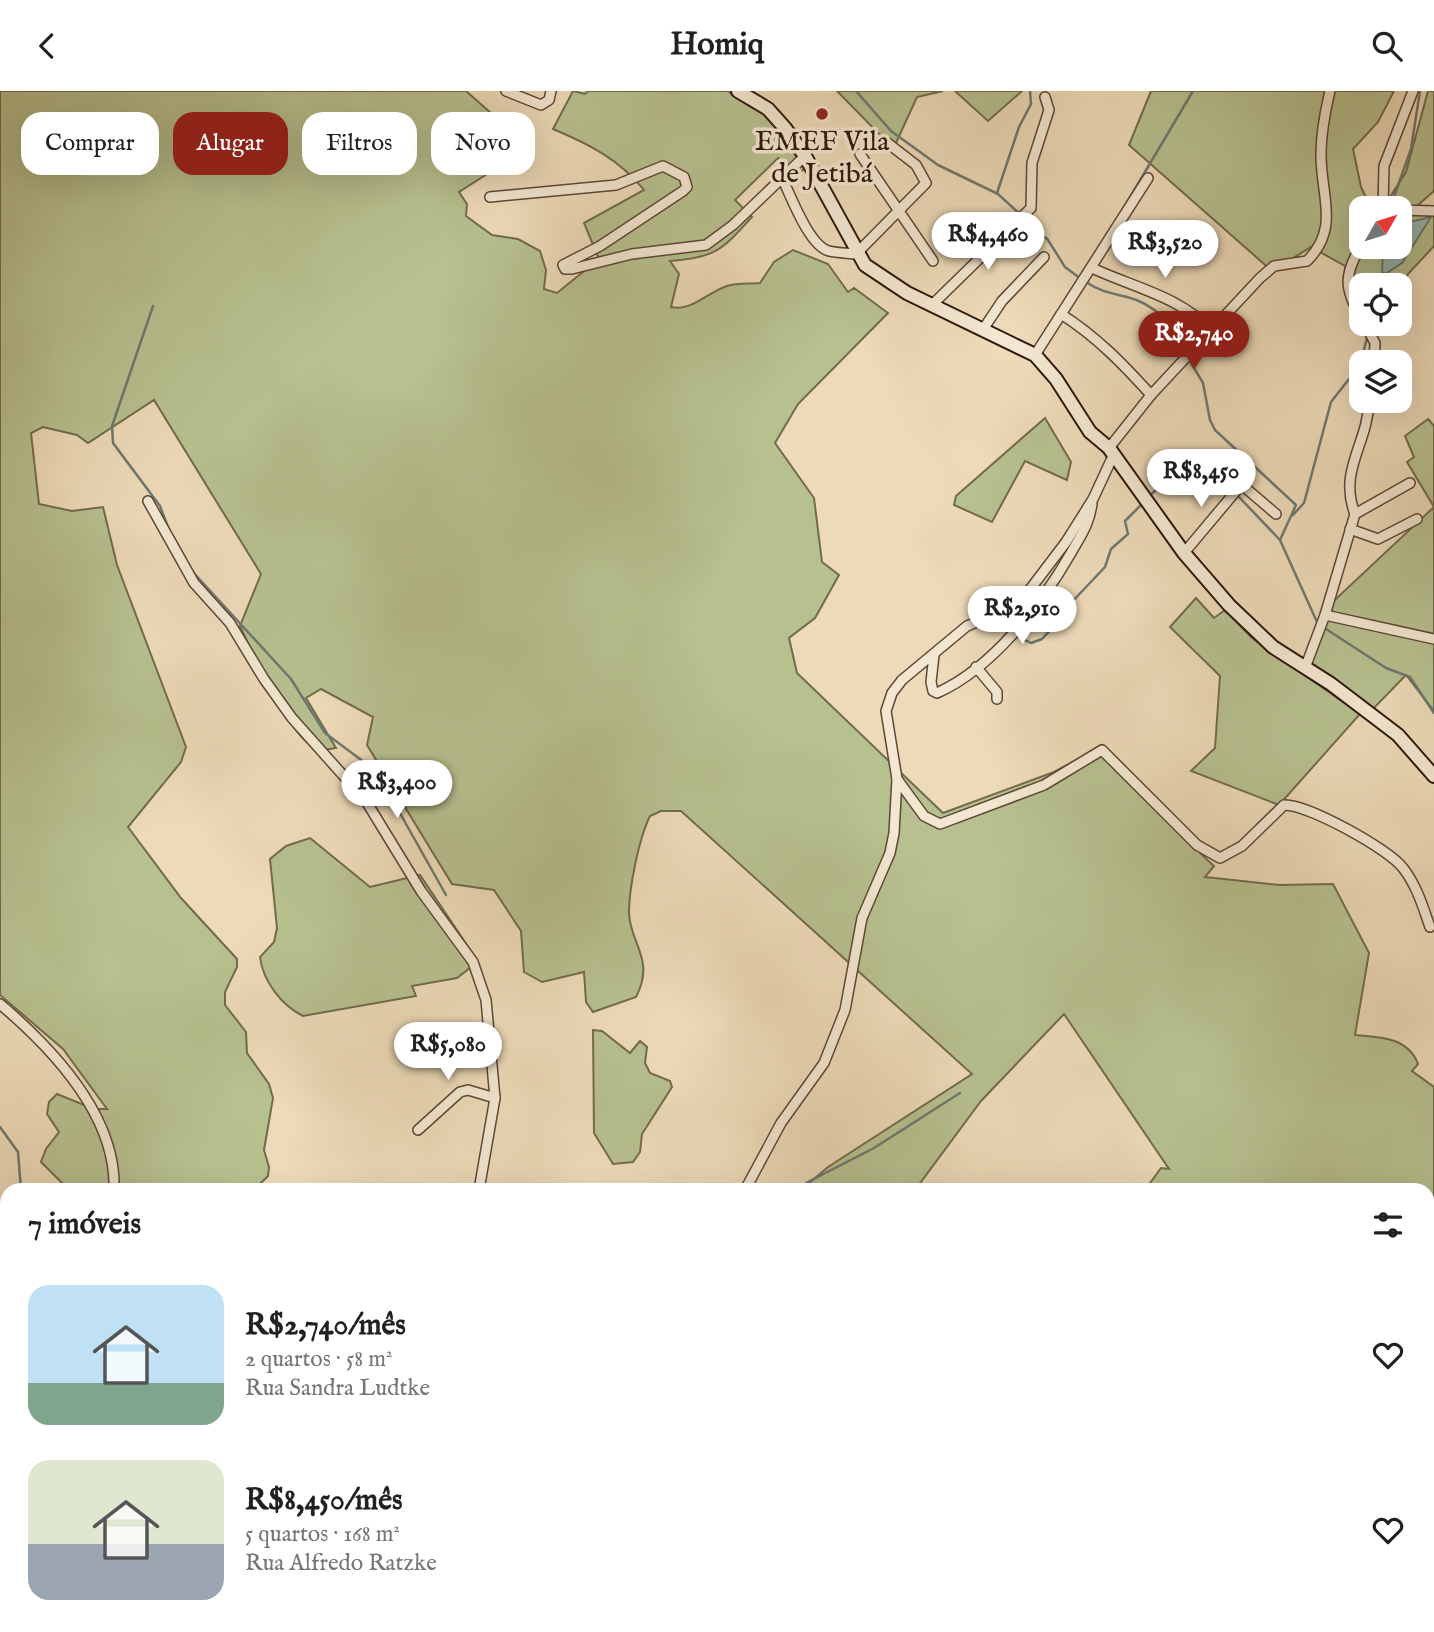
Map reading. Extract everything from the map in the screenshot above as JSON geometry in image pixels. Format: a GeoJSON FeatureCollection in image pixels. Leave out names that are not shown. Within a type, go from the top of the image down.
{"type":"FeatureCollection","features":[{"type":"Feature","properties":{"kind":"street"},"geometry":{"type":"LineString","coordinates":[[506,91],[541,105],[549,100],[551,91]]}},
{"type":"Feature","properties":{"kind":"street"},"geometry":{"type":"LineString","coordinates":[[738,91],[768,109]]}},
{"type":"Feature","properties":{"kind":"street"},"geometry":{"type":"LineString","coordinates":[[749,91],[768,109],[805,156],[856,254],[865,265],[883,280],[1035,355],[1056,379],[1090,432],[1111,452],[1184,553],[1254,631],[1398,734],[1434,776]]}},
{"type":"Feature","properties":{"kind":"street"},"geometry":{"type":"LineString","coordinates":[[749,1183],[781,1123],[824,1063],[845,1010],[862,918],[890,853],[897,813],[897,779],[886,711],[896,685],[967,626],[1011,608],[1022,600],[1059,552],[1093,499],[1111,452],[1151,395],[1260,278],[1274,266],[1307,261],[1321,245],[1328,219],[1321,153],[1330,91]]}},
{"type":"Feature","properties":{"kind":"street"},"geometry":{"type":"LineString","coordinates":[[1383,196],[1384,166],[1413,91]]}},
{"type":"Feature","properties":{"kind":"street"},"geometry":{"type":"LineString","coordinates":[[933,304],[1031,208],[1034,201],[1032,163],[1049,110],[1045,97]]}},
{"type":"Feature","properties":{"kind":"street"},"geometry":{"type":"LineString","coordinates":[[856,254],[923,188],[926,178],[916,165],[885,141]]}},
{"type":"Feature","properties":{"kind":"street"},"geometry":{"type":"LineString","coordinates":[[860,154],[933,261]]}},
{"type":"Feature","properties":{"kind":"street"},"geometry":{"type":"LineString","coordinates":[[490,197],[616,185],[663,166],[684,177],[687,187],[683,191],[600,246],[563,265],[565,269],[572,269],[632,254],[706,245],[733,225],[805,156]]}},
{"type":"Feature","properties":{"kind":"street"},"geometry":{"type":"LineString","coordinates":[[782,178],[814,241],[828,251],[856,254]]}},
{"type":"Feature","properties":{"kind":"street"},"geometry":{"type":"LineString","coordinates":[[1035,355],[1148,178]]}},
{"type":"Feature","properties":{"kind":"street"},"geometry":{"type":"LineString","coordinates":[[1412,210],[1434,211]]}},
{"type":"Feature","properties":{"kind":"street"},"geometry":{"type":"LineString","coordinates":[[1117,228],[1160,246]]}},
{"type":"Feature","properties":{"kind":"street"},"geometry":{"type":"LineString","coordinates":[[984,328],[1002,301],[1044,257]]}},
{"type":"Feature","properties":{"kind":"street"},"geometry":{"type":"LineString","coordinates":[[1349,297],[1348,268],[1353,259]]}},
{"type":"Feature","properties":{"kind":"street"},"geometry":{"type":"LineString","coordinates":[[1092,268],[1178,302],[1212,331]]}},
{"type":"Feature","properties":{"kind":"street"},"geometry":{"type":"LineString","coordinates":[[1061,314],[1093,334],[1151,395]]}},
{"type":"Feature","properties":{"kind":"street"},"geometry":{"type":"LineString","coordinates":[[1305,668],[1325,615],[1355,514],[1348,490],[1348,478],[1367,426],[1368,413]]}},
{"type":"Feature","properties":{"kind":"street"},"geometry":{"type":"LineString","coordinates":[[1220,466],[1276,514]]}},
{"type":"Feature","properties":{"kind":"street"},"geometry":{"type":"LineString","coordinates":[[1355,514],[1410,483]]}},
{"type":"Feature","properties":{"kind":"street"},"geometry":{"type":"LineString","coordinates":[[1184,553],[1241,485]]}},
{"type":"Feature","properties":{"kind":"street"},"geometry":{"type":"LineString","coordinates":[[934,655],[931,682],[933,691],[937,693],[976,667],[1020,629],[1051,588],[1083,536],[1090,522],[1093,499]]}},
{"type":"Feature","properties":{"kind":"street"},"geometry":{"type":"LineString","coordinates":[[148,501],[194,583],[230,623],[264,679],[292,718],[360,792],[397,847],[421,891],[473,962],[486,1000],[495,1098],[480,1183]]}},
{"type":"Feature","properties":{"kind":"street"},"geometry":{"type":"LineString","coordinates":[[1350,529],[1378,539],[1417,519]]}},
{"type":"Feature","properties":{"kind":"street"},"geometry":{"type":"LineString","coordinates":[[1325,615],[1434,639]]}},
{"type":"Feature","properties":{"kind":"street"},"geometry":{"type":"LineString","coordinates":[[976,667],[997,692],[997,699]]}},
{"type":"Feature","properties":{"kind":"street"},"geometry":{"type":"LineString","coordinates":[[897,779],[924,816],[940,824],[1044,785],[1102,750],[1197,845],[1220,858],[1242,846],[1284,806],[1293,806],[1324,818],[1402,865],[1419,894],[1430,927]]}},
{"type":"Feature","properties":{"kind":"street"},"geometry":{"type":"LineString","coordinates":[[0,1005],[43,1046],[96,1117],[109,1142],[113,1183]]}},
{"type":"Feature","properties":{"kind":"street"},"geometry":{"type":"LineString","coordinates":[[418,1130],[460,1092],[468,1090],[495,1098]]}},
{"type":"Feature","properties":{"kind":"green space"},"geometry":{"type":"Polygon","coordinates":[[[0,91],[466,91],[490,112],[431,112],[431,175],[486,175],[459,192],[467,204],[466,216],[492,235],[518,239],[540,251],[546,270],[544,289],[557,293],[599,259],[584,223],[644,190],[625,170],[603,154],[553,129],[573,91],[585,94],[588,91],[727,91],[768,116],[810,164],[797,175],[778,158],[735,200],[752,217],[725,245],[698,257],[670,261],[679,274],[671,307],[686,307],[727,286],[760,283],[774,262],[793,250],[828,264],[848,292],[854,288],[888,313],[798,404],[775,443],[814,498],[822,562],[839,575],[815,618],[789,638],[797,673],[943,813],[1054,772],[1100,747],[1202,844],[1200,853],[1214,866],[1205,877],[1280,885],[1333,884],[1369,953],[1355,1035],[1400,1043],[1418,1064],[1412,1071],[1434,1087],[1434,1183],[1150,1183],[1161,1168],[1169,1169],[1064,1014],[981,1101],[920,1183],[809,1183],[828,1167],[972,1074],[681,811],[661,811],[650,816],[639,850],[629,912],[643,962],[641,984],[636,997],[593,1012],[586,1002],[584,972],[542,982],[524,972],[521,931],[494,890],[452,884],[367,745],[373,717],[321,689],[306,698],[336,748],[315,748],[289,721],[270,689],[240,626],[261,574],[154,400],[88,443],[77,435],[43,427],[31,433],[39,504],[72,511],[103,507],[117,565],[186,747],[181,762],[128,827],[181,898],[237,959],[237,967],[225,992],[225,1005],[246,1032],[247,1053],[269,1084],[273,1098],[264,1150],[269,1167],[268,1176],[261,1183],[62,1183],[41,1162],[46,1149],[59,1132],[47,1114],[49,1102],[57,1094],[94,1109],[107,1109],[63,1049],[0,995],[0,91]]]}},
{"type":"Feature","properties":{"kind":"green space"},"geometry":{"type":"Polygon","coordinates":[[[837,91],[943,91],[917,97],[896,143],[883,138],[837,91]]]}},
{"type":"Feature","properties":{"kind":"green space"},"geometry":{"type":"Polygon","coordinates":[[[955,91],[1022,91],[988,121],[955,91]]]}},
{"type":"Feature","properties":{"kind":"green space"},"geometry":{"type":"Polygon","coordinates":[[[1151,91],[1394,91],[1378,122],[1353,149],[1365,196],[1349,196],[1349,259],[1412,259],[1412,196],[1391,196],[1406,172],[1428,91],[1434,91],[1434,191],[1418,205],[1434,210],[1434,246],[1409,273],[1349,273],[1349,296],[1345,266],[1311,247],[1272,271],[1129,145],[1151,91]]]}},
{"type":"Feature","properties":{"kind":"green space"},"geometry":{"type":"Polygon","coordinates":[[[1045,418],[1071,462],[1067,480],[1025,461],[992,522],[954,505],[956,496],[1045,418]]]}},
{"type":"Feature","properties":{"kind":"green space"},"geometry":{"type":"Polygon","coordinates":[[[1428,419],[1434,426],[1434,507],[1407,462],[1414,457],[1405,436],[1428,419]]]}},
{"type":"Feature","properties":{"kind":"green space"},"geometry":{"type":"Polygon","coordinates":[[[1434,507],[1434,711],[1406,675],[1372,710],[1303,661],[1323,611],[1434,507]]]}},
{"type":"Feature","properties":{"kind":"green space"},"geometry":{"type":"Polygon","coordinates":[[[1196,598],[1214,618],[1225,610],[1252,638],[1360,714],[1279,805],[1191,771],[1215,748],[1220,676],[1170,627],[1196,598]]]}},
{"type":"Feature","properties":{"kind":"green space"},"geometry":{"type":"Polygon","coordinates":[[[310,838],[370,887],[420,875],[475,957],[475,964],[457,978],[412,986],[416,996],[303,1016],[287,1006],[269,983],[260,957],[274,942],[277,928],[270,859],[286,846],[310,838]]]}},
{"type":"Feature","properties":{"kind":"green space"},"geometry":{"type":"Polygon","coordinates":[[[593,1030],[602,1031],[630,1053],[640,1041],[647,1047],[645,1063],[650,1073],[670,1081],[672,1087],[642,1134],[640,1152],[633,1162],[613,1164],[594,1133],[593,1030]]]}},
{"type":"Feature","properties":{"kind":"water"},"geometry":{"type":"Polygon","coordinates":[[[1431,217],[1412,247],[1412,221],[1431,217]]]}},
{"type":"Feature","properties":{"kind":"water"},"geometry":{"type":"Polygon","coordinates":[[[1383,259],[1405,259],[1387,273],[1382,273],[1383,259]]]}},
{"type":"Feature","properties":{"kind":"waterway"},"geometry":{"type":"LineString","coordinates":[[856,91],[891,131],[938,165],[998,194],[1048,240],[1065,267],[1081,279]]}},
{"type":"Feature","properties":{"kind":"waterway"},"geometry":{"type":"LineString","coordinates":[[997,193],[1019,127],[1031,104],[1030,91]]}},
{"type":"Feature","properties":{"kind":"waterway"},"geometry":{"type":"LineString","coordinates":[[1120,214],[1193,91]]}},
{"type":"Feature","properties":{"kind":"waterway"},"geometry":{"type":"LineString","coordinates":[[1394,196],[1411,149],[1420,91]]}},
{"type":"Feature","properties":{"kind":"waterway"},"geometry":{"type":"LineString","coordinates":[[1086,282],[1101,290],[1146,304],[1170,325],[1185,351]]}},
{"type":"Feature","properties":{"kind":"waterway"},"geometry":{"type":"LineString","coordinates":[[153,306],[112,426],[113,443],[160,506],[169,530]]}},
{"type":"Feature","properties":{"kind":"waterway"},"geometry":{"type":"LineString","coordinates":[[1293,515],[1304,503],[1331,402],[1360,365],[1367,338]]}},
{"type":"Feature","properties":{"kind":"waterway"},"geometry":{"type":"LineString","coordinates":[[1191,363],[1203,383],[1210,420],[1215,430],[1296,505],[1280,540]]}},
{"type":"Feature","properties":{"kind":"waterway"},"geometry":{"type":"LineString","coordinates":[[1149,496],[1195,457],[1231,488]]}},
{"type":"Feature","properties":{"kind":"waterway"},"geometry":{"type":"LineString","coordinates":[[1239,497],[1280,540],[1317,622]]}},
{"type":"Feature","properties":{"kind":"waterway"},"geometry":{"type":"LineString","coordinates":[[1015,635],[1031,643],[1042,639],[1105,567],[1111,549],[1128,534],[1125,521],[1143,503]]}},
{"type":"Feature","properties":{"kind":"waterway"},"geometry":{"type":"LineString","coordinates":[[191,570],[291,679],[325,733],[364,762],[388,792],[446,895]]}},
{"type":"Feature","properties":{"kind":"waterway"},"geometry":{"type":"LineString","coordinates":[[1326,629],[1386,668],[1410,677],[1434,713]]}},
{"type":"Feature","properties":{"kind":"waterway"},"geometry":{"type":"LineString","coordinates":[[806,1183],[874,1148],[960,1093]]}},
{"type":"Feature","properties":{"kind":"waterway"},"geometry":{"type":"LineString","coordinates":[[0,1127],[18,1152],[20,1183]]}},
{"type":"Feature","properties":{"kind":"place","name":"EMEF Vila de Jetibá"},"geometry":{"type":"Point","coordinates":[822,114]}}]}
